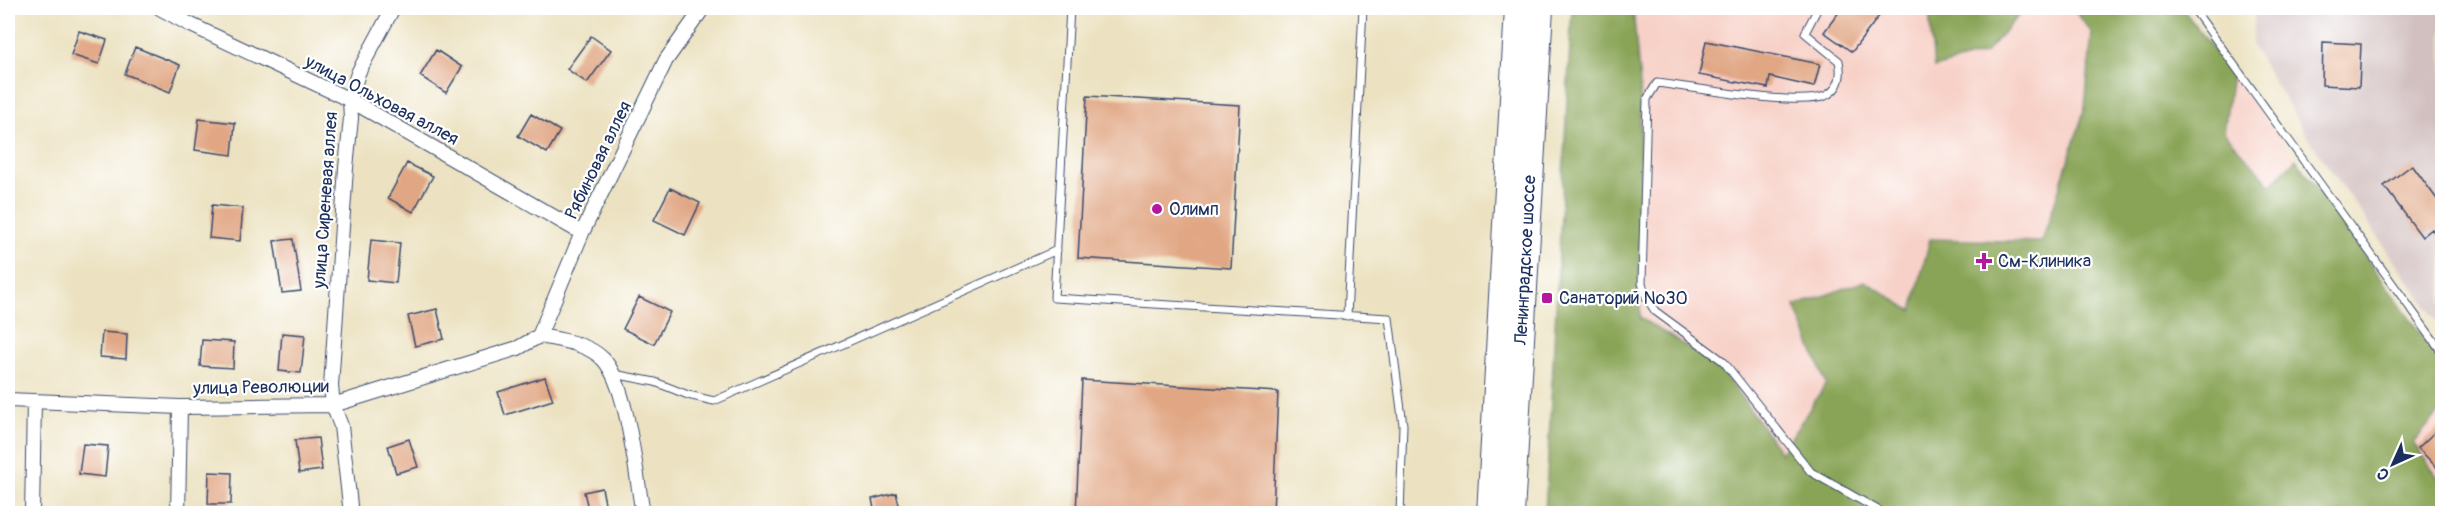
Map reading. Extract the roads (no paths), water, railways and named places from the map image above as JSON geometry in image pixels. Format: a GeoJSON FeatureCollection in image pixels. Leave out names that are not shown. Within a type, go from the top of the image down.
{"type":"FeatureCollection","features":[{"type":"Feature","properties":{"kind":"highway","name":"Ленинградское шоссе"},"geometry":{"type":"LineString","coordinates":[[1490,513],[1518,8]]}},
{"type":"Feature","properties":{"kind":"highway","name":"Ленинградское шоссе"},"geometry":{"type":"LineString","coordinates":[[1511,513],[1540,8]]}},
{"type":"Feature","properties":{"kind":"street","name":"улица Ольховая аллея"},"geometry":{"type":"LineString","coordinates":[[160,8],[350,100],[582,233]]}},
{"type":"Feature","properties":{"kind":"street","name":"улица Сиреневая аллея"},"geometry":{"type":"LineString","coordinates":[[351,513],[340,426],[333,405],[331,386],[351,118],[350,100],[358,73],[393,8]]}},
{"type":"Feature","properties":{"kind":"street","name":"Рябиновая аллея"},"geometry":{"type":"LineString","coordinates":[[539,336],[582,233],[666,60],[703,8]]}},
{"type":"Feature","properties":{"kind":"street","name":"улица Революции"},"geometry":{"type":"LineString","coordinates":[[8,400],[180,407],[333,405],[518,348],[539,336]]}},
{"type":"Feature","properties":{"kind":"street"},"geometry":{"type":"LineString","coordinates":[[539,336],[572,342],[586,349],[602,358],[614,374],[623,398],[643,513]]}},
{"type":"Feature","properties":{"kind":"street"},"geometry":{"type":"LineString","coordinates":[[32,513],[34,401]]}},
{"type":"Feature","properties":{"kind":"street"},"geometry":{"type":"LineString","coordinates":[[178,513],[180,407]]}},
{"type":"Feature","properties":{"kind":"lane"},"geometry":{"type":"LineString","coordinates":[[1070,8],[1054,298],[1389,318],[1403,425],[1400,513]]}},
{"type":"Feature","properties":{"kind":"lane"},"geometry":{"type":"LineString","coordinates":[[1347,316],[1363,8]]}},
{"type":"Feature","properties":{"kind":"lane"},"geometry":{"type":"LineString","coordinates":[[1818,8],[1805,33],[1839,61],[1842,74],[1834,89],[1826,95],[1812,99],[1777,98],[1657,83],[1647,99],[1642,283],[1646,297],[1655,311],[1723,361],[1811,472],[1885,513]]}},
{"type":"Feature","properties":{"kind":"lane"},"geometry":{"type":"LineString","coordinates":[[2193,8],[2442,352]]}},
{"type":"Feature","properties":{"kind":"lane"},"geometry":{"type":"LineString","coordinates":[[614,374],[655,382],[688,395],[714,401],[1057,250]]}},
{"type":"Feature","properties":{"kind":"place","name":"Олимп"},"geometry":{"type":"Point","coordinates":[1157,209]}},
{"type":"Feature","properties":{"kind":"place","name":"См-Клиника"},"geometry":{"type":"Point","coordinates":[1984,261]}},
{"type":"Feature","properties":{"kind":"place","name":"Санаторий №30"},"geometry":{"type":"Point","coordinates":[1547,298]}}]}
